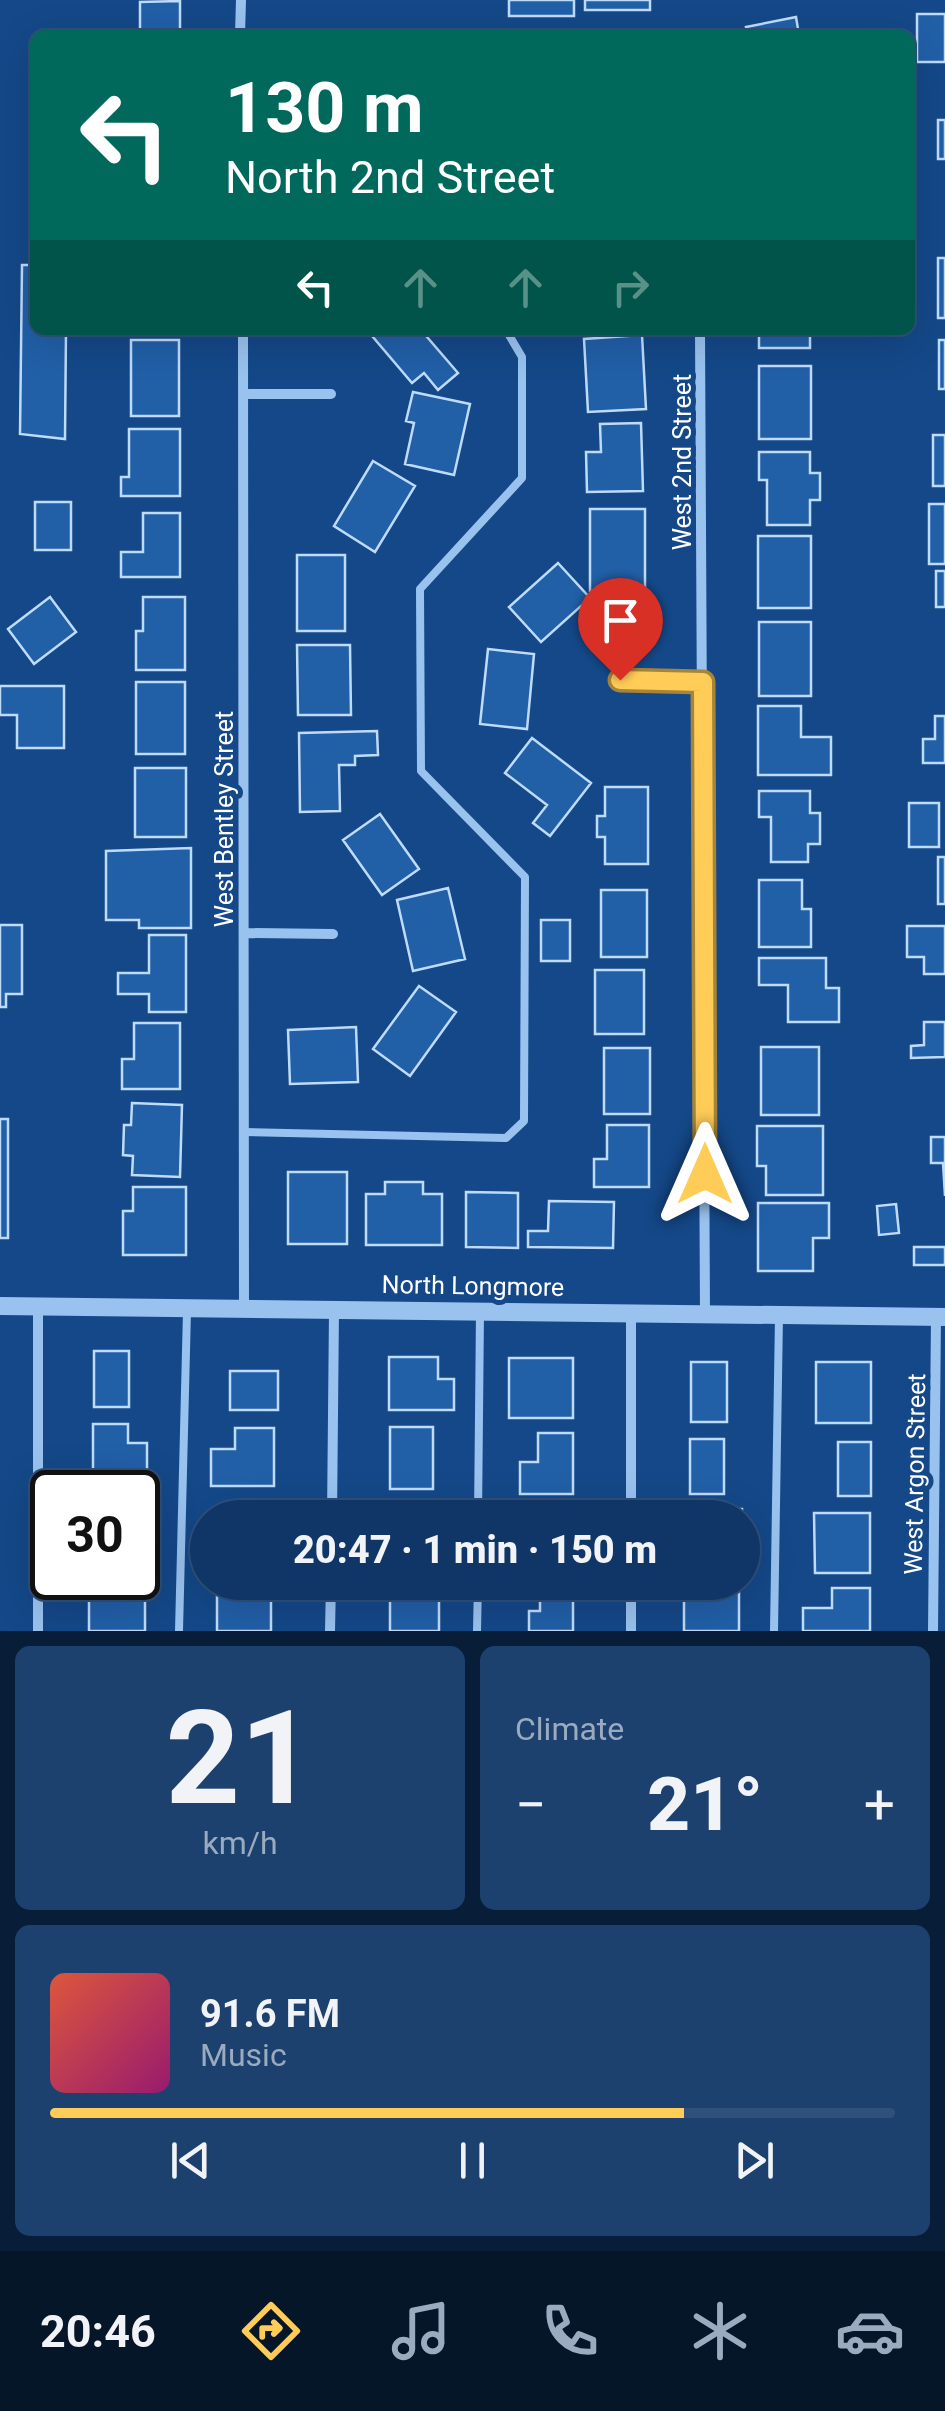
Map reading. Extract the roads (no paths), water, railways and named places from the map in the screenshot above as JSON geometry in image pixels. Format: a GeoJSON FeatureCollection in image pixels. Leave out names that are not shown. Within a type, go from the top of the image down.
{"type":"FeatureCollection","features":[{"type":"Feature","properties":{"kind":"street"},"geometry":{"type":"LineString","coordinates":[[240,0],[240,30]]}},
{"type":"Feature","properties":{"kind":"street","name":"West Bentley Street"},"geometry":{"type":"LineString","coordinates":[[243,335],[244,1308]]}},
{"type":"Feature","properties":{"kind":"street","name":"West 2nd Street"},"geometry":{"type":"LineString","coordinates":[[700,335],[705,1314]]}},
{"type":"Feature","properties":{"kind":"street"},"geometry":{"type":"LineString","coordinates":[[244,394],[331,394]]}},
{"type":"Feature","properties":{"kind":"street"},"geometry":{"type":"LineString","coordinates":[[620,680],[703,682]]}},
{"type":"Feature","properties":{"kind":"street"},"geometry":{"type":"LineString","coordinates":[[244,932],[333,934]]}},
{"type":"Feature","properties":{"kind":"street","name":"North Longmore"},"geometry":{"type":"LineString","coordinates":[[0,1306],[940,1316]]}},
{"type":"Feature","properties":{"kind":"street"},"geometry":{"type":"LineString","coordinates":[[38,1306],[38,1631]]}},
{"type":"Feature","properties":{"kind":"street"},"geometry":{"type":"LineString","coordinates":[[332,1500],[334,1309]]}},
{"type":"Feature","properties":{"kind":"street"},"geometry":{"type":"LineString","coordinates":[[632,1313],[632,1500]]}},
{"type":"Feature","properties":{"kind":"street","name":"West Argon Street"},"geometry":{"type":"LineString","coordinates":[[933,1631],[940,1316]]}},
{"type":"Feature","properties":{"kind":"street"},"geometry":{"type":"LineString","coordinates":[[330,1631],[331,1600]]}},
{"type":"Feature","properties":{"kind":"street"},"geometry":{"type":"LineString","coordinates":[[632,1600],[632,1631]]}},
{"type":"Feature","properties":{"kind":"lane"},"geometry":{"type":"LineString","coordinates":[[244,1132],[506,1138],[524,1121],[525,877],[421,771],[420,590],[522,478],[522,357],[509,335]]}},
{"type":"Feature","properties":{"kind":"lane"},"geometry":{"type":"LineString","coordinates":[[179,1631],[187,1308]]}},
{"type":"Feature","properties":{"kind":"lane"},"geometry":{"type":"LineString","coordinates":[[478,1500],[480,1311]]}},
{"type":"Feature","properties":{"kind":"lane"},"geometry":{"type":"LineString","coordinates":[[774,1631],[779,1315]]}},
{"type":"Feature","properties":{"kind":"lane"},"geometry":{"type":"LineString","coordinates":[[477,1631],[478,1600]]}}]}
